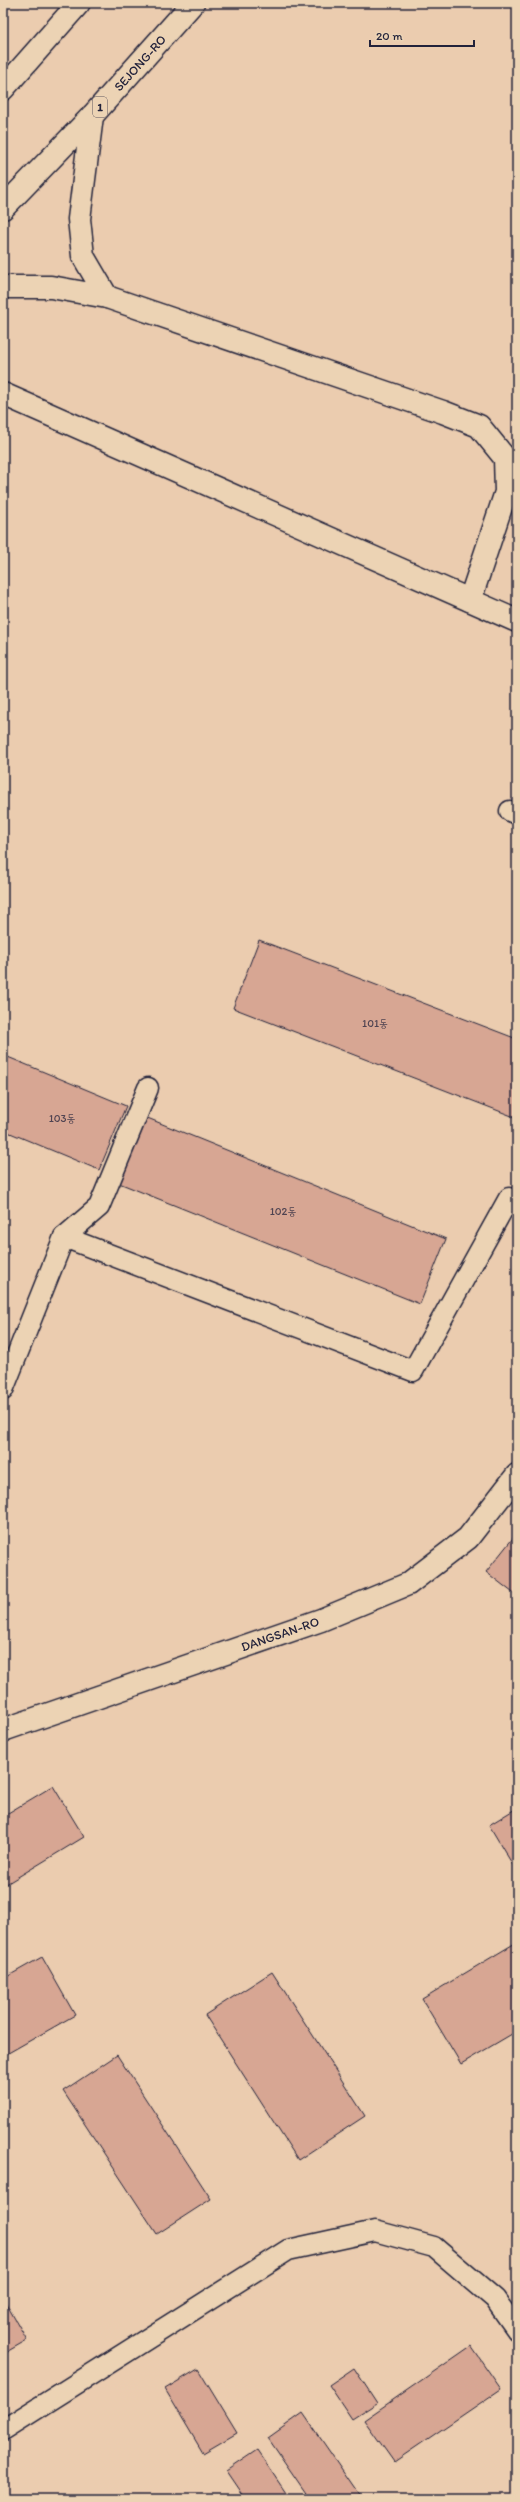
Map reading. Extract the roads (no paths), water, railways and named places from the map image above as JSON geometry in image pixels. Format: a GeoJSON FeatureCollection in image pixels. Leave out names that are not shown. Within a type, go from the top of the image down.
{"type":"FeatureCollection","features":[{"type":"Feature","properties":{"kind":"main road"},"geometry":{"type":"LineString","coordinates":[[3,90],[79,3]]}},
{"type":"Feature","properties":{"kind":"main road","name":"SEJONG-RO"},"geometry":{"type":"LineString","coordinates":[[3,208],[92,116],[193,3]]}},
{"type":"Feature","properties":{"kind":"main road"},"geometry":{"type":"LineString","coordinates":[[92,116],[79,219],[83,256],[107,297]]}},
{"type":"Feature","properties":{"kind":"main road"},"geometry":{"type":"LineString","coordinates":[[3,287],[50,287],[107,297],[443,412],[479,426],[505,458],[506,492],[470,600]]}},
{"type":"Feature","properties":{"kind":"main road"},"geometry":{"type":"LineString","coordinates":[[3,394],[517,621]]}},
{"type":"Feature","properties":{"kind":"main road","name":"DANGSAN-RO"},"geometry":{"type":"LineString","coordinates":[[3,1730],[321,1620],[408,1584],[468,1538],[517,1475]]}},
{"type":"Feature","properties":{"kind":"lane"},"geometry":{"type":"LineString","coordinates":[[3,1390],[64,1237],[99,1207],[148,1088]]}},
{"type":"Feature","properties":{"kind":"lane"},"geometry":{"type":"LineString","coordinates":[[64,1237],[413,1371],[509,1198],[517,1201]]}},
{"type":"Feature","properties":{"kind":"lane"},"geometry":{"type":"LineString","coordinates":[[3,2430],[288,2250],[376,2231],[434,2246],[495,2299],[517,2330]]}}]}
